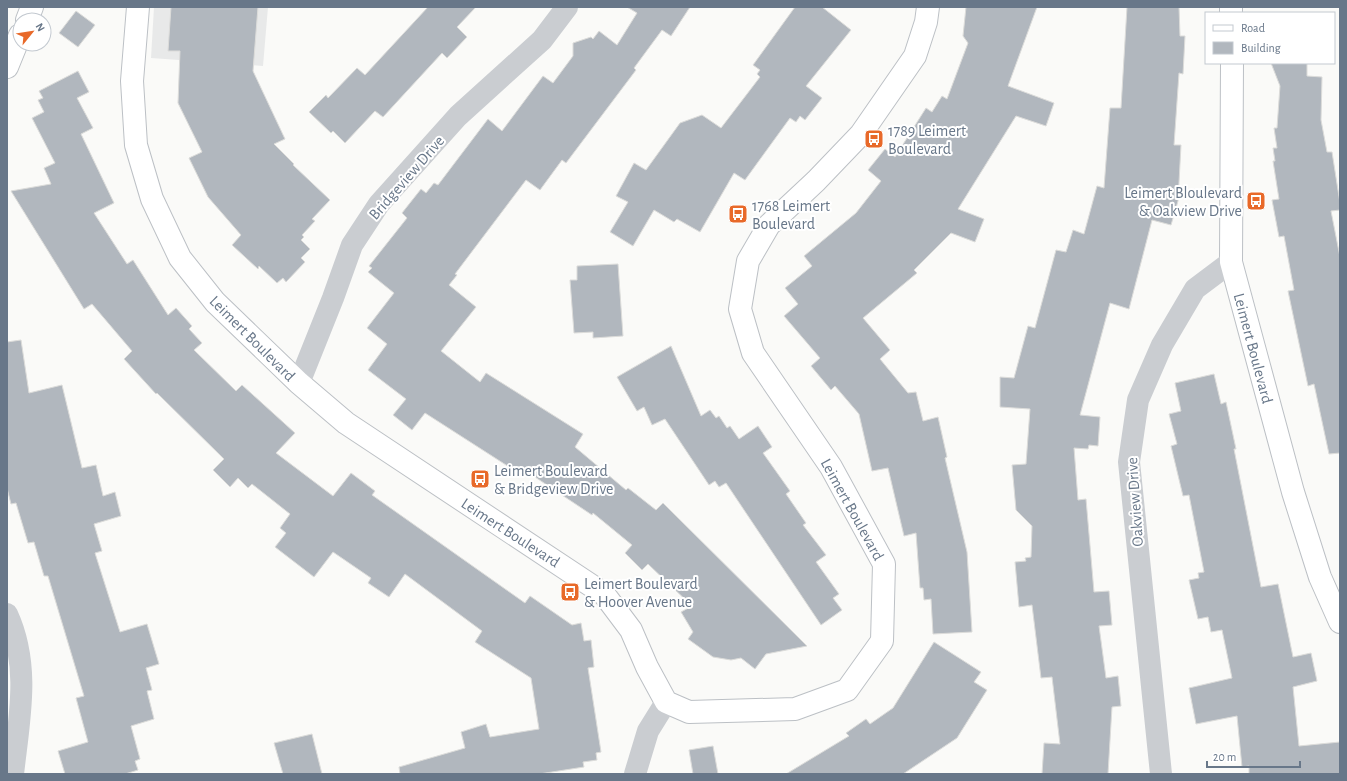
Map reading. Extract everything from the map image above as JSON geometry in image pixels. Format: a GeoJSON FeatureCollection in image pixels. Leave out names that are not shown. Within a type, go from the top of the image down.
{"type":"FeatureCollection","features":[{"type":"Feature","properties":{"kind":"street","name":"Leimert Boulevard"},"geometry":{"type":"LineString","coordinates":[[138,7],[132,81],[136,145],[152,199],[180,258],[215,302],[299,383],[346,423],[604,594],[631,630],[647,667],[666,702],[689,712],[795,709],[848,690],[882,641],[884,564],[831,467],[753,353],[740,310],[748,262],[769,225],[816,181],[861,134],[915,56],[926,22],[928,7]]}},
{"type":"Feature","properties":{"kind":"street","name":"Bridgeview Drive"},"geometry":{"type":"LineString","coordinates":[[299,383],[333,298],[352,244],[379,204],[458,116],[542,40],[567,7]]}},
{"type":"Feature","properties":{"kind":"street"},"geometry":{"type":"LineString","coordinates":[[7,66],[13,52]]}},
{"type":"Feature","properties":{"kind":"street","name":"Leimert Boulevard"},"geometry":{"type":"LineString","coordinates":[[1232,64],[1230,262],[1293,492],[1320,577],[1340,622]]}},
{"type":"Feature","properties":{"kind":"street","name":"Oakview Drive"},"geometry":{"type":"LineString","coordinates":[[1161,774],[1129,462],[1138,400],[1162,346],[1195,289],[1230,262]]}},
{"type":"Feature","properties":{"kind":"street"},"geometry":{"type":"LineString","coordinates":[[7,614],[20,653],[22,700],[12,774]]}},
{"type":"Feature","properties":{"kind":"street"},"geometry":{"type":"LineString","coordinates":[[635,774],[648,731],[666,702]]}},
{"type":"Feature","properties":{"kind":"shaded area"},"geometry":{"type":"Polygon","coordinates":[[[154,7],[268,7],[263,66],[151,58],[154,7]]]}},
{"type":"Feature","properties":{"kind":"building"},"geometry":{"type":"Polygon","coordinates":[[[171,7],[258,7],[253,71],[285,139],[274,144],[294,164],[293,165],[330,200],[312,219],[315,221],[302,235],[304,237],[301,240],[310,249],[301,258],[305,262],[286,282],[283,278],[277,283],[259,266],[258,269],[232,245],[241,235],[208,197],[189,158],[202,152],[178,103],[180,51],[168,51],[171,7]]]}},
{"type":"Feature","properties":{"kind":"building"},"geometry":{"type":"Polygon","coordinates":[[[428,7],[476,7],[457,27],[467,37],[447,58],[442,53],[383,117],[375,111],[345,143],[333,131],[331,133],[309,112],[326,95],[328,98],[357,68],[365,75],[428,7]]]}},
{"type":"Feature","properties":{"kind":"building"},"geometry":{"type":"Polygon","coordinates":[[[627,7],[690,7],[671,36],[662,30],[634,68],[636,70],[566,163],[562,160],[540,190],[526,180],[455,274],[457,275],[449,285],[476,307],[441,351],[480,382],[486,373],[583,434],[575,447],[626,490],[628,488],[656,510],[663,503],[807,646],[766,654],[755,669],[741,658],[731,660],[713,657],[688,639],[693,632],[681,612],[692,606],[648,564],[642,570],[625,553],[632,545],[593,513],[592,515],[523,469],[520,474],[425,413],[412,430],[393,415],[406,399],[368,370],[387,344],[367,328],[394,293],[368,272],[372,268],[369,266],[407,218],[402,213],[421,189],[426,193],[434,183],[438,185],[488,119],[502,131],[543,76],[553,83],[573,56],[573,43],[591,37],[593,39],[599,31],[617,45],[637,13],[627,7]]]}},
{"type":"Feature","properties":{"kind":"building"},"geometry":{"type":"Polygon","coordinates":[[[795,7],[822,7],[851,30],[806,86],[822,98],[805,120],[800,116],[796,122],[790,118],[745,180],[734,173],[700,232],[677,219],[674,222],[654,210],[633,246],[610,232],[628,202],[616,196],[634,163],[646,170],[680,123],[702,115],[721,128],[760,77],[757,74],[760,70],[753,65],[795,7]]]}},
{"type":"Feature","properties":{"kind":"building"},"geometry":{"type":"Polygon","coordinates":[[[966,7],[1037,7],[1008,86],[1054,103],[1046,126],[1016,116],[958,209],[984,219],[975,242],[951,233],[914,270],[917,273],[863,318],[890,350],[880,359],[908,393],[916,392],[923,421],[938,417],[947,457],[945,458],[967,552],[972,632],[933,634],[931,599],[924,600],[923,588],[920,588],[916,533],[904,536],[888,468],[872,471],[859,414],[835,386],[831,390],[811,366],[820,358],[784,316],[798,304],[785,288],[812,266],[804,256],[856,213],[881,181],[868,170],[885,149],[895,157],[926,108],[932,112],[942,96],[947,99],[968,43],[963,36],[966,7]]]}},
{"type":"Feature","properties":{"kind":"building"},"geometry":{"type":"Polygon","coordinates":[[[1127,7],[1179,7],[1180,36],[1185,36],[1183,74],[1179,73],[1174,145],[1181,145],[1178,201],[1171,225],[1152,220],[1129,309],[1110,303],[1080,415],[1100,417],[1098,446],[1089,445],[1088,449],[1074,448],[1078,500],[1086,499],[1094,592],[1109,591],[1112,625],[1099,626],[1106,678],[1118,676],[1121,706],[1112,707],[1108,774],[1042,774],[1044,743],[1060,744],[1052,677],[1041,678],[1032,605],[1019,607],[1015,562],[1026,561],[1025,558],[1031,557],[1032,526],[1016,510],[1012,465],[1026,464],[1030,409],[1000,407],[1000,377],[1014,378],[1028,326],[1035,328],[1056,250],[1066,252],[1073,230],[1084,234],[1097,186],[1104,188],[1110,108],[1121,108],[1127,7]]]}},
{"type":"Feature","properties":{"kind":"building"},"geometry":{"type":"Polygon","coordinates":[[[76,11],[95,25],[78,47],[59,33],[76,11]]]}},
{"type":"Feature","properties":{"kind":"building"},"geometry":{"type":"Polygon","coordinates":[[[1271,64],[1307,64],[1307,76],[1322,77],[1321,120],[1327,152],[1332,152],[1340,203],[1340,210],[1331,211],[1340,257],[1340,453],[1329,454],[1314,384],[1308,386],[1288,291],[1294,290],[1284,236],[1279,237],[1272,200],[1279,199],[1273,161],[1275,161],[1273,148],[1277,148],[1274,128],[1277,128],[1280,86],[1271,64]]]}},
{"type":"Feature","properties":{"kind":"building"},"geometry":{"type":"Polygon","coordinates":[[[78,71],[89,92],[77,98],[93,128],[81,134],[114,203],[94,213],[127,264],[133,260],[168,315],[176,308],[192,326],[189,329],[202,343],[194,350],[236,391],[242,385],[295,433],[276,453],[333,496],[351,473],[375,491],[372,495],[525,603],[530,596],[572,625],[581,623],[584,641],[591,640],[594,667],[588,668],[601,752],[596,753],[597,760],[583,762],[584,767],[539,774],[400,774],[399,767],[465,748],[461,732],[486,724],[490,737],[539,729],[531,678],[475,642],[482,631],[405,574],[389,597],[368,583],[371,578],[333,552],[314,577],[275,547],[286,533],[280,528],[290,514],[252,484],[248,488],[238,478],[230,487],[213,470],[224,459],[157,393],[156,394],[124,359],[132,351],[92,304],[84,309],[11,191],[51,184],[44,168],[55,163],[32,118],[44,112],[38,100],[43,98],[39,91],[78,71]]]}},
{"type":"Feature","properties":{"kind":"building"},"geometry":{"type":"Polygon","coordinates":[[[618,264],[623,336],[593,338],[593,332],[574,333],[570,280],[577,280],[577,266],[618,264]]]}},
{"type":"Feature","properties":{"kind":"building"},"geometry":{"type":"Polygon","coordinates":[[[21,340],[29,393],[62,385],[82,468],[96,465],[103,496],[115,492],[121,516],[94,524],[102,551],[95,553],[120,632],[147,624],[159,664],[146,668],[152,690],[147,691],[154,719],[131,726],[140,759],[135,761],[138,770],[125,774],[65,774],[58,751],[88,742],[76,698],[84,696],[48,576],[44,576],[34,542],[28,543],[16,503],[11,504],[7,488],[7,342],[21,340]]]}},
{"type":"Feature","properties":{"kind":"building"},"geometry":{"type":"Polygon","coordinates":[[[671,346],[701,416],[710,410],[716,418],[719,416],[727,428],[730,426],[739,439],[758,426],[772,447],[763,453],[790,491],[786,494],[806,523],[803,525],[826,555],[816,562],[839,594],[833,598],[842,610],[821,625],[726,483],[719,487],[715,481],[709,485],[665,419],[652,425],[644,407],[637,411],[617,377],[671,346]]]}},
{"type":"Feature","properties":{"kind":"building"},"geometry":{"type":"Polygon","coordinates":[[[1214,374],[1221,404],[1226,402],[1261,587],[1278,584],[1293,657],[1311,653],[1317,681],[1293,687],[1299,746],[1340,742],[1340,774],[1249,774],[1249,766],[1242,767],[1237,716],[1196,724],[1189,688],[1232,678],[1222,630],[1211,632],[1208,617],[1198,619],[1189,580],[1199,578],[1198,573],[1204,572],[1189,495],[1183,496],[1171,446],[1177,444],[1169,414],[1181,411],[1175,383],[1214,374]]]}},
{"type":"Feature","properties":{"kind":"building"},"geometry":{"type":"Polygon","coordinates":[[[934,642],[981,672],[974,682],[987,690],[957,738],[903,774],[786,774],[849,736],[846,733],[866,719],[870,724],[893,708],[934,642]]]}},
{"type":"Feature","properties":{"kind":"building"},"geometry":{"type":"Polygon","coordinates":[[[312,734],[322,774],[283,774],[274,743],[312,734]]]}},
{"type":"Feature","properties":{"kind":"building"},"geometry":{"type":"Polygon","coordinates":[[[713,746],[718,774],[693,774],[689,750],[713,746]]]}},
{"type":"Feature","properties":{"kind":"place","name":"1789 Leimert Boulevard"},"geometry":{"type":"Point","coordinates":[874,139]}},
{"type":"Feature","properties":{"kind":"place","name":"Leimert Bloulevard & Oakview Drive"},"geometry":{"type":"Point","coordinates":[1256,201]}},
{"type":"Feature","properties":{"kind":"place","name":"1768 Leimert Boulevard"},"geometry":{"type":"Point","coordinates":[738,214]}},
{"type":"Feature","properties":{"kind":"place","name":"Leimert Boulevard & Bridgeview Drive"},"geometry":{"type":"Point","coordinates":[480,479]}},
{"type":"Feature","properties":{"kind":"place","name":"Leimert Boulevard & Hoover Avenue"},"geometry":{"type":"Point","coordinates":[570,592]}}]}
